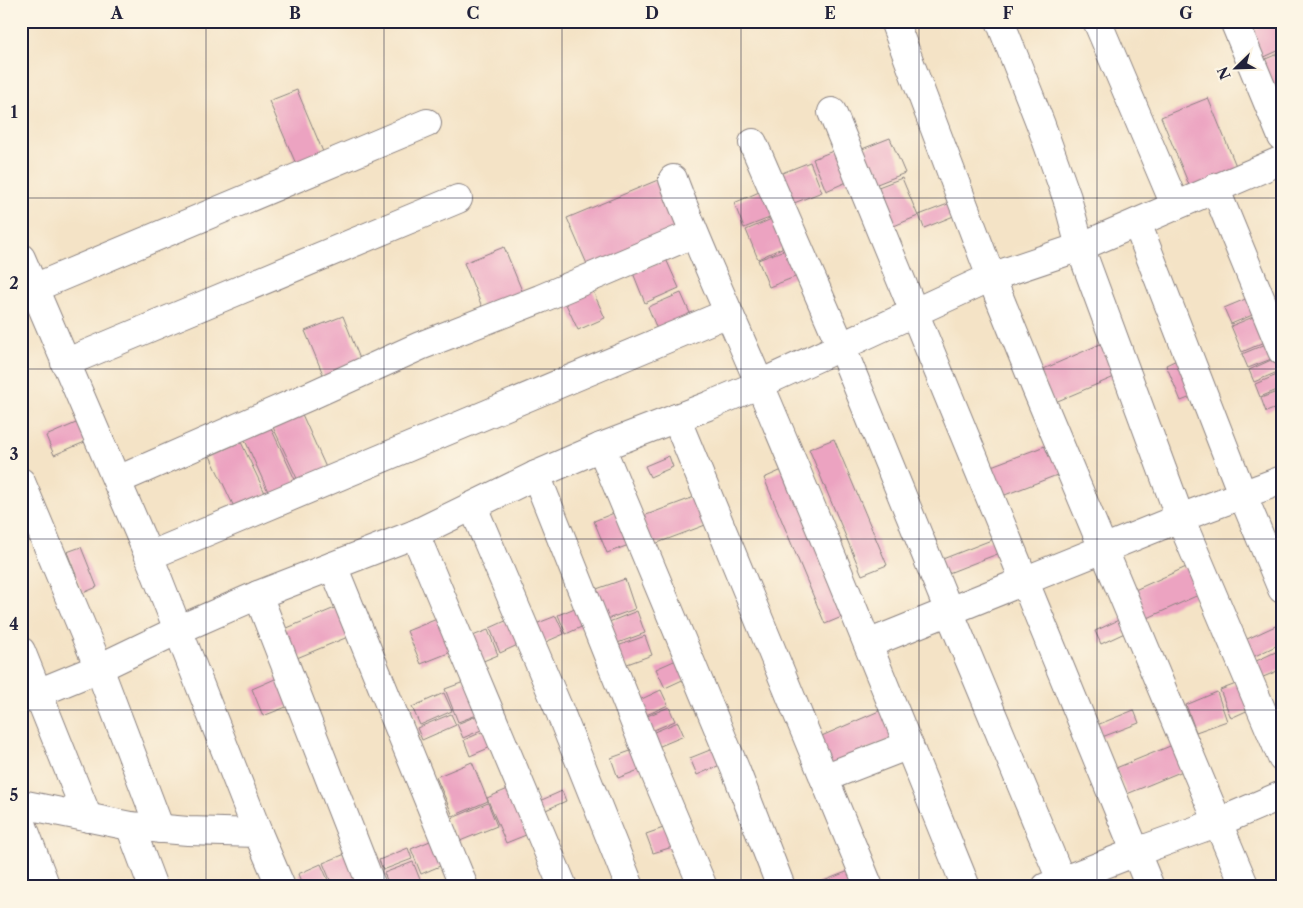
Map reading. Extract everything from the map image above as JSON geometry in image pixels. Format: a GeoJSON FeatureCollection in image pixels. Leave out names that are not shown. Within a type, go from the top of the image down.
{"type":"FeatureCollection","features":[{"type":"Feature","properties":{"kind":"street"},"geometry":{"type":"LineString","coordinates":[[894,21],[991,277],[1245,887]]}},
{"type":"Feature","properties":{"kind":"street"},"geometry":{"type":"LineString","coordinates":[[1000,21],[1041,125],[1080,247],[1180,518],[1282,758]]}},
{"type":"Feature","properties":{"kind":"street"},"geometry":{"type":"LineString","coordinates":[[1097,21],[1175,206]]}},
{"type":"Feature","properties":{"kind":"street"},"geometry":{"type":"LineString","coordinates":[[1234,21],[1282,137]]}},
{"type":"Feature","properties":{"kind":"street"},"geometry":{"type":"LineString","coordinates":[[832,112],[1150,887]]}},
{"type":"Feature","properties":{"kind":"street"},"geometry":{"type":"LineString","coordinates":[[34,288],[427,123]]}},
{"type":"Feature","properties":{"kind":"street"},"geometry":{"type":"LineString","coordinates":[[753,143],[841,346],[1058,885],[1136,852],[1219,822],[1282,795]]}},
{"type":"Feature","properties":{"kind":"street"},"geometry":{"type":"LineString","coordinates":[[30,696],[99,668],[178,630],[258,595],[415,534],[536,475],[601,447],[760,384],[991,277],[1080,247],[1215,188],[1279,170]]}},
{"type":"Feature","properties":{"kind":"street"},"geometry":{"type":"LineString","coordinates":[[673,179],[694,234],[760,384],[868,644],[966,887]]}},
{"type":"Feature","properties":{"kind":"street"},"geometry":{"type":"LineString","coordinates":[[1215,188],[1282,351]]}},
{"type":"Feature","properties":{"kind":"street"},"geometry":{"type":"LineString","coordinates":[[66,363],[458,199]]}},
{"type":"Feature","properties":{"kind":"street"},"geometry":{"type":"LineString","coordinates":[[1136,223],[1243,496],[1282,589]]}},
{"type":"Feature","properties":{"kind":"street"},"geometry":{"type":"LineString","coordinates":[[118,480],[420,346],[540,299],[694,234]]}},
{"type":"Feature","properties":{"kind":"street"},"geometry":{"type":"LineString","coordinates":[[21,258],[118,480],[281,887]]}},
{"type":"Feature","properties":{"kind":"street"},"geometry":{"type":"LineString","coordinates":[[149,556],[728,313]]}},
{"type":"Feature","properties":{"kind":"street"},"geometry":{"type":"LineString","coordinates":[[676,418],[869,887]]}},
{"type":"Feature","properties":{"kind":"street"},"geometry":{"type":"LineString","coordinates":[[601,447],[736,771],[781,887]]}},
{"type":"Feature","properties":{"kind":"street"},"geometry":{"type":"LineString","coordinates":[[536,475],[650,762],[703,887]]}},
{"type":"Feature","properties":{"kind":"street"},"geometry":{"type":"LineString","coordinates":[[868,644],[1180,518],[1282,480]]}},
{"type":"Feature","properties":{"kind":"street"},"geometry":{"type":"LineString","coordinates":[[21,482],[99,668],[160,829]]}},
{"type":"Feature","properties":{"kind":"street"},"geometry":{"type":"LineString","coordinates":[[473,507],[560,712],[630,887]]}},
{"type":"Feature","properties":{"kind":"street"},"geometry":{"type":"LineString","coordinates":[[415,534],[563,887]]}},
{"type":"Feature","properties":{"kind":"street"},"geometry":{"type":"LineString","coordinates":[[333,566],[464,887]]}},
{"type":"Feature","properties":{"kind":"street"},"geometry":{"type":"LineString","coordinates":[[258,595],[372,887]]}},
{"type":"Feature","properties":{"kind":"street"},"geometry":{"type":"LineString","coordinates":[[21,651],[30,696],[88,818]]}},
{"type":"Feature","properties":{"kind":"street"},"geometry":{"type":"LineString","coordinates":[[824,778],[909,745]]}},
{"type":"Feature","properties":{"kind":"street"},"geometry":{"type":"LineString","coordinates":[[21,804],[130,826],[188,831],[258,833]]}},
{"type":"Feature","properties":{"kind":"street"},"geometry":{"type":"LineString","coordinates":[[21,821],[35,877]]}},
{"type":"Feature","properties":{"kind":"street"},"geometry":{"type":"LineString","coordinates":[[130,826],[153,887]]}},
{"type":"Feature","properties":{"kind":"building"},"geometry":{"type":"Polygon","coordinates":[[[1275,21],[1282,21],[1282,49],[1260,59],[1248,33],[1275,21]]]}},
{"type":"Feature","properties":{"kind":"building"},"geometry":{"type":"Polygon","coordinates":[[[1282,52],[1282,85],[1273,89],[1261,61],[1282,52]]]}},
{"type":"Feature","properties":{"kind":"building"},"geometry":{"type":"Polygon","coordinates":[[[297,90],[326,159],[299,171],[269,101],[297,90]]]}},
{"type":"Feature","properties":{"kind":"building"},"geometry":{"type":"Polygon","coordinates":[[[1208,98],[1241,178],[1194,197],[1161,117],[1208,98]]]}},
{"type":"Feature","properties":{"kind":"building"},"geometry":{"type":"Polygon","coordinates":[[[890,138],[905,173],[872,186],[857,151],[890,138]]]}},
{"type":"Feature","properties":{"kind":"building"},"geometry":{"type":"Polygon","coordinates":[[[843,147],[856,178],[826,191],[813,159],[843,147]]]}},
{"type":"Feature","properties":{"kind":"building"},"geometry":{"type":"Polygon","coordinates":[[[810,162],[822,192],[789,205],[777,175],[810,162]]]}},
{"type":"Feature","properties":{"kind":"building"},"geometry":{"type":"Polygon","coordinates":[[[665,177],[688,230],[590,271],[567,218],[665,177]]]}},
{"type":"Feature","properties":{"kind":"building"},"geometry":{"type":"Polygon","coordinates":[[[902,178],[918,216],[889,228],[873,189],[902,178]]]}},
{"type":"Feature","properties":{"kind":"building"},"geometry":{"type":"Polygon","coordinates":[[[766,189],[777,215],[744,228],[734,203],[766,189]]]}},
{"type":"Feature","properties":{"kind":"building"},"geometry":{"type":"Polygon","coordinates":[[[961,199],[966,211],[924,228],[919,215],[961,199]]]}},
{"type":"Feature","properties":{"kind":"building"},"geometry":{"type":"Polygon","coordinates":[[[776,217],[788,245],[758,259],[746,230],[776,217]]]}},
{"type":"Feature","properties":{"kind":"building"},"geometry":{"type":"Polygon","coordinates":[[[504,247],[525,298],[485,314],[464,263],[504,247]]]}},
{"type":"Feature","properties":{"kind":"building"},"geometry":{"type":"Polygon","coordinates":[[[792,247],[803,274],[769,287],[758,260],[792,247]]]}},
{"type":"Feature","properties":{"kind":"building"},"geometry":{"type":"Polygon","coordinates":[[[666,259],[679,288],[645,303],[633,273],[666,259]]]}},
{"type":"Feature","properties":{"kind":"building"},"geometry":{"type":"Polygon","coordinates":[[[592,289],[605,318],[578,330],[565,302],[592,289]]]}},
{"type":"Feature","properties":{"kind":"building"},"geometry":{"type":"Polygon","coordinates":[[[681,293],[693,320],[659,334],[648,307],[681,293]]]}},
{"type":"Feature","properties":{"kind":"building"},"geometry":{"type":"Polygon","coordinates":[[[1255,295],[1262,311],[1231,324],[1224,308],[1255,295]]]}},
{"type":"Feature","properties":{"kind":"building"},"geometry":{"type":"Polygon","coordinates":[[[1263,313],[1274,338],[1242,352],[1231,326],[1263,313]]]}},
{"type":"Feature","properties":{"kind":"building"},"geometry":{"type":"Polygon","coordinates":[[[343,316],[362,364],[325,379],[305,331],[343,316]]]}},
{"type":"Feature","properties":{"kind":"building"},"geometry":{"type":"Polygon","coordinates":[[[1273,341],[1279,356],[1248,368],[1242,354],[1273,341]]]}},
{"type":"Feature","properties":{"kind":"building"},"geometry":{"type":"Polygon","coordinates":[[[1105,342],[1119,375],[1053,403],[1039,371],[1105,342]]]}},
{"type":"Feature","properties":{"kind":"building"},"geometry":{"type":"Polygon","coordinates":[[[1280,356],[1282,370],[1254,382],[1249,370],[1280,356]]]}},
{"type":"Feature","properties":{"kind":"building"},"geometry":{"type":"Polygon","coordinates":[[[1181,358],[1196,395],[1181,401],[1166,365],[1181,358]]]}},
{"type":"Feature","properties":{"kind":"building"},"geometry":{"type":"Polygon","coordinates":[[[1282,373],[1282,388],[1260,397],[1255,384],[1282,373]]]}},
{"type":"Feature","properties":{"kind":"building"},"geometry":{"type":"Polygon","coordinates":[[[1282,390],[1282,406],[1266,412],[1261,398],[1282,390]]]}},
{"type":"Feature","properties":{"kind":"building"},"geometry":{"type":"Polygon","coordinates":[[[301,412],[328,472],[300,485],[272,425],[301,412]]]}},
{"type":"Feature","properties":{"kind":"building"},"geometry":{"type":"Polygon","coordinates":[[[83,420],[92,439],[54,455],[46,436],[83,420]]]}},
{"type":"Feature","properties":{"kind":"building"},"geometry":{"type":"Polygon","coordinates":[[[270,426],[297,484],[270,496],[244,438],[270,426]]]}},
{"type":"Feature","properties":{"kind":"building"},"geometry":{"type":"Polygon","coordinates":[[[834,439],[887,565],[862,575],[809,449],[834,439]]]}},
{"type":"Feature","properties":{"kind":"building"},"geometry":{"type":"Polygon","coordinates":[[[241,442],[266,495],[235,509],[210,456],[241,442]]]}},
{"type":"Feature","properties":{"kind":"building"},"geometry":{"type":"Polygon","coordinates":[[[1053,443],[1065,472],[997,498],[986,468],[1053,443]]]}},
{"type":"Feature","properties":{"kind":"building"},"geometry":{"type":"Polygon","coordinates":[[[669,456],[673,467],[650,477],[645,466],[669,456]]]}},
{"type":"Feature","properties":{"kind":"building"},"geometry":{"type":"Polygon","coordinates":[[[789,467],[849,614],[825,624],[764,478],[789,467]]]}},
{"type":"Feature","properties":{"kind":"building"},"geometry":{"type":"Polygon","coordinates":[[[697,496],[708,524],[652,545],[641,517],[697,496]]]}},
{"type":"Feature","properties":{"kind":"building"},"geometry":{"type":"Polygon","coordinates":[[[624,509],[637,542],[607,553],[594,521],[624,509]]]}},
{"type":"Feature","properties":{"kind":"building"},"geometry":{"type":"Polygon","coordinates":[[[999,537],[1005,551],[941,576],[935,562],[999,537]]]}},
{"type":"Feature","properties":{"kind":"building"},"geometry":{"type":"Polygon","coordinates":[[[81,547],[97,587],[83,593],[67,552],[81,547]]]}},
{"type":"Feature","properties":{"kind":"building"},"geometry":{"type":"Polygon","coordinates":[[[1193,564],[1205,592],[1139,622],[1126,594],[1193,564]]]}},
{"type":"Feature","properties":{"kind":"building"},"geometry":{"type":"Polygon","coordinates":[[[625,579],[635,609],[602,621],[591,591],[625,579]]]}},
{"type":"Feature","properties":{"kind":"building"},"geometry":{"type":"Polygon","coordinates":[[[342,605],[355,634],[292,660],[280,631],[342,605]]]}},
{"type":"Feature","properties":{"kind":"building"},"geometry":{"type":"Polygon","coordinates":[[[582,605],[590,623],[566,634],[558,615],[582,605]]]}},
{"type":"Feature","properties":{"kind":"building"},"geometry":{"type":"Polygon","coordinates":[[[637,611],[645,633],[612,645],[604,624],[637,611]]]}},
{"type":"Feature","properties":{"kind":"building"},"geometry":{"type":"Polygon","coordinates":[[[556,616],[564,634],[541,644],[533,625],[556,616]]]}},
{"type":"Feature","properties":{"kind":"building"},"geometry":{"type":"Polygon","coordinates":[[[442,617],[456,650],[421,664],[407,631],[442,617]]]}},
{"type":"Feature","properties":{"kind":"building"},"geometry":{"type":"Polygon","coordinates":[[[1125,617],[1131,630],[1101,644],[1095,631],[1125,617]]]}},
{"type":"Feature","properties":{"kind":"building"},"geometry":{"type":"Polygon","coordinates":[[[512,618],[522,643],[500,653],[490,628],[512,618]]]}},
{"type":"Feature","properties":{"kind":"building"},"geometry":{"type":"Polygon","coordinates":[[[1282,623],[1282,643],[1253,657],[1245,640],[1282,623]]]}},
{"type":"Feature","properties":{"kind":"building"},"geometry":{"type":"Polygon","coordinates":[[[488,630],[498,655],[476,664],[465,639],[488,630]]]}},
{"type":"Feature","properties":{"kind":"building"},"geometry":{"type":"Polygon","coordinates":[[[645,636],[652,655],[619,667],[612,648],[645,636]]]}},
{"type":"Feature","properties":{"kind":"building"},"geometry":{"type":"Polygon","coordinates":[[[1282,649],[1282,669],[1261,678],[1254,662],[1282,649]]]}},
{"type":"Feature","properties":{"kind":"building"},"geometry":{"type":"Polygon","coordinates":[[[683,657],[691,676],[665,688],[656,669],[683,657]]]}},
{"type":"Feature","properties":{"kind":"building"},"geometry":{"type":"Polygon","coordinates":[[[282,676],[294,704],[263,716],[252,689],[282,676]]]}},
{"type":"Feature","properties":{"kind":"building"},"geometry":{"type":"Polygon","coordinates":[[[472,679],[485,712],[458,722],[445,689],[472,679]]]}},
{"type":"Feature","properties":{"kind":"building"},"geometry":{"type":"Polygon","coordinates":[[[1244,681],[1253,708],[1231,718],[1220,690],[1244,681]]]}},
{"type":"Feature","properties":{"kind":"building"},"geometry":{"type":"Polygon","coordinates":[[[661,690],[668,705],[640,718],[633,703],[661,690]]]}},
{"type":"Feature","properties":{"kind":"building"},"geometry":{"type":"Polygon","coordinates":[[[1217,692],[1227,721],[1196,732],[1186,705],[1217,692]]]}},
{"type":"Feature","properties":{"kind":"building"},"geometry":{"type":"Polygon","coordinates":[[[444,693],[452,711],[420,725],[412,707],[444,693]]]}},
{"type":"Feature","properties":{"kind":"building"},"geometry":{"type":"Polygon","coordinates":[[[669,707],[675,721],[647,733],[640,719],[669,707]]]}},
{"type":"Feature","properties":{"kind":"building"},"geometry":{"type":"Polygon","coordinates":[[[886,708],[898,736],[830,766],[817,738],[886,708]]]}},
{"type":"Feature","properties":{"kind":"building"},"geometry":{"type":"Polygon","coordinates":[[[1134,710],[1139,723],[1102,737],[1097,725],[1134,710]]]}},
{"type":"Feature","properties":{"kind":"building"},"geometry":{"type":"Polygon","coordinates":[[[484,713],[490,726],[463,738],[457,724],[484,713]]]}},
{"type":"Feature","properties":{"kind":"building"},"geometry":{"type":"Polygon","coordinates":[[[451,714],[456,725],[422,740],[417,728],[451,714]]]}},
{"type":"Feature","properties":{"kind":"building"},"geometry":{"type":"Polygon","coordinates":[[[678,722],[684,736],[653,749],[647,735],[678,722]]]}},
{"type":"Feature","properties":{"kind":"building"},"geometry":{"type":"Polygon","coordinates":[[[491,728],[498,744],[470,756],[464,740],[491,728]]]}},
{"type":"Feature","properties":{"kind":"building"},"geometry":{"type":"Polygon","coordinates":[[[1180,742],[1190,768],[1127,794],[1116,768],[1180,742]]]}},
{"type":"Feature","properties":{"kind":"building"},"geometry":{"type":"Polygon","coordinates":[[[720,746],[727,762],[697,775],[690,758],[720,746]]]}},
{"type":"Feature","properties":{"kind":"building"},"geometry":{"type":"Polygon","coordinates":[[[636,749],[644,768],[618,778],[611,758],[636,749]]]}},
{"type":"Feature","properties":{"kind":"building"},"geometry":{"type":"Polygon","coordinates":[[[472,762],[488,801],[453,816],[436,777],[472,762]]]}},
{"type":"Feature","properties":{"kind":"building"},"geometry":{"type":"Polygon","coordinates":[[[517,785],[536,831],[506,843],[487,798],[517,785]]]}},
{"type":"Feature","properties":{"kind":"building"},"geometry":{"type":"Polygon","coordinates":[[[562,791],[566,801],[539,813],[535,803],[562,791]]]}},
{"type":"Feature","properties":{"kind":"building"},"geometry":{"type":"Polygon","coordinates":[[[488,803],[497,826],[460,841],[450,819],[488,803]]]}},
{"type":"Feature","properties":{"kind":"building"},"geometry":{"type":"Polygon","coordinates":[[[672,825],[679,845],[653,853],[646,834],[672,825]]]}},
{"type":"Feature","properties":{"kind":"building"},"geometry":{"type":"Polygon","coordinates":[[[442,836],[452,861],[421,874],[411,849],[442,836]]]}},
{"type":"Feature","properties":{"kind":"building"},"geometry":{"type":"Polygon","coordinates":[[[408,848],[412,859],[383,870],[379,860],[408,848]]]}},
{"type":"Feature","properties":{"kind":"building"},"geometry":{"type":"Polygon","coordinates":[[[355,850],[366,876],[341,887],[333,887],[323,863],[355,850]]]}},
{"type":"Feature","properties":{"kind":"building"},"geometry":{"type":"Polygon","coordinates":[[[413,862],[423,887],[390,887],[384,873],[413,862]]]}},
{"type":"Feature","properties":{"kind":"building"},"geometry":{"type":"Polygon","coordinates":[[[321,864],[331,887],[303,887],[298,874],[321,864]]]}},
{"type":"Feature","properties":{"kind":"building"},"geometry":{"type":"Polygon","coordinates":[[[854,869],[861,887],[808,887],[854,869]]]}}]}
